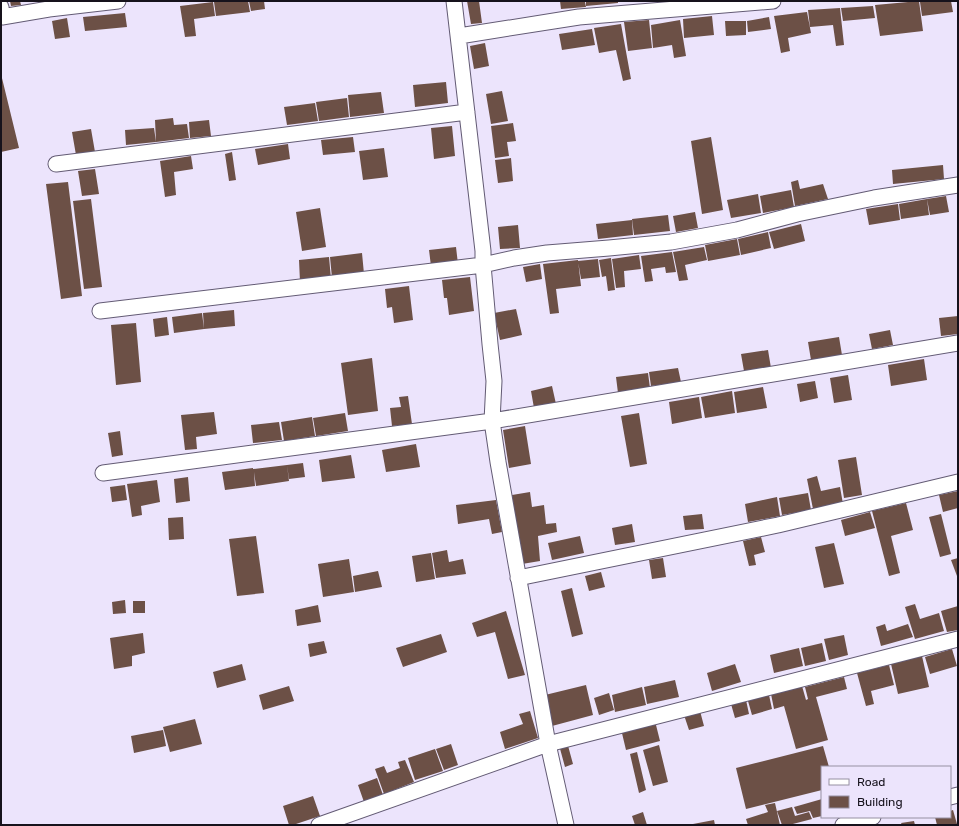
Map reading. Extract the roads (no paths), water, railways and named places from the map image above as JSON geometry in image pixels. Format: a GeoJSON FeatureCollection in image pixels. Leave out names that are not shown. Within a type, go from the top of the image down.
{"type":"FeatureCollection","features":[{"type":"Feature","properties":{"kind":"street"},"geometry":{"type":"LineString","coordinates":[[1,8],[2,17],[49,9],[118,1]]}},
{"type":"Feature","properties":{"kind":"street"},"geometry":{"type":"LineString","coordinates":[[454,1],[483,258],[494,381],[492,421],[518,578],[548,744],[566,825]]}},
{"type":"Feature","properties":{"kind":"street"},"geometry":{"type":"LineString","coordinates":[[459,36],[579,17],[773,1]]}},
{"type":"Feature","properties":{"kind":"street"},"geometry":{"type":"LineString","coordinates":[[56,164],[467,112]]}},
{"type":"Feature","properties":{"kind":"street"},"geometry":{"type":"LineString","coordinates":[[100,311],[483,258],[514,258],[547,253],[672,242],[737,230],[797,214],[890,195],[958,185]]}},
{"type":"Feature","properties":{"kind":"street"},"geometry":{"type":"LineString","coordinates":[[103,473],[492,421],[958,343]]}},
{"type":"Feature","properties":{"kind":"street"},"geometry":{"type":"LineString","coordinates":[[518,578],[778,525],[958,482]]}},
{"type":"Feature","properties":{"kind":"street"},"geometry":{"type":"LineString","coordinates":[[319,825],[548,744],[958,639]]}},
{"type":"Feature","properties":{"kind":"street"},"geometry":{"type":"LineString","coordinates":[[843,825],[869,818]]}}]}
